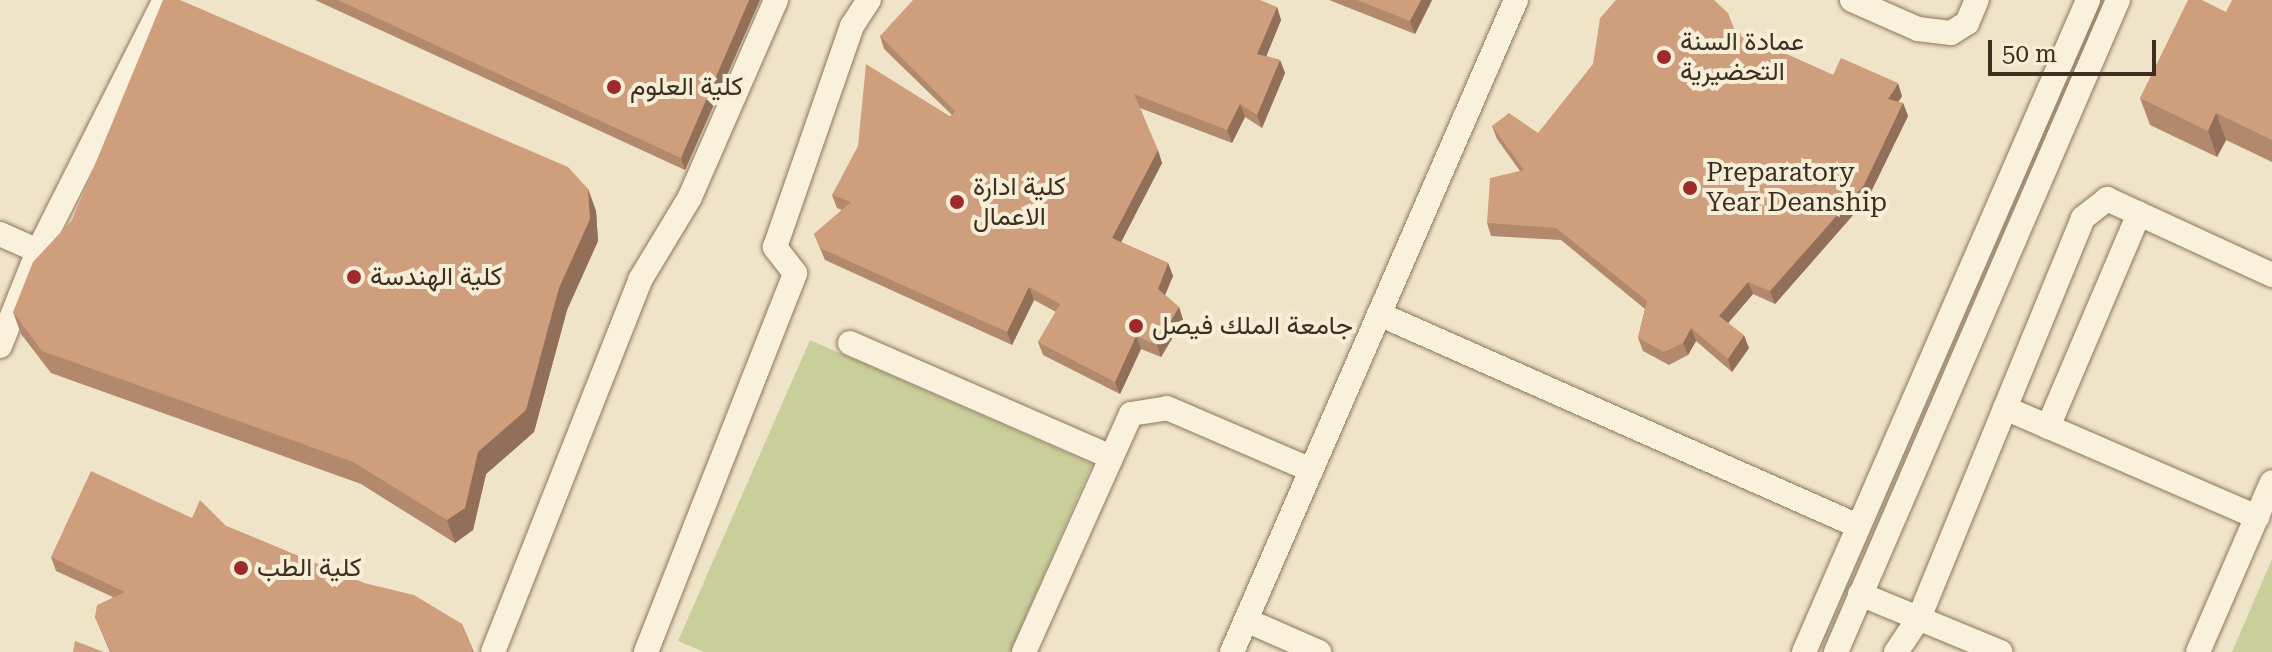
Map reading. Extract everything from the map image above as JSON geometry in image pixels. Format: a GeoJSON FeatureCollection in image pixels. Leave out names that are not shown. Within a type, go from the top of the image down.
{"type":"FeatureCollection","features":[{"type":"Feature","properties":{"kind":"street"},"geometry":{"type":"LineString","coordinates":[[0,346],[38,251],[165,0]]}},
{"type":"Feature","properties":{"kind":"street"},"geometry":{"type":"LineString","coordinates":[[493,652],[640,280],[690,197],[776,0]]}},
{"type":"Feature","properties":{"kind":"street"},"geometry":{"type":"LineString","coordinates":[[646,652],[795,273],[775,247],[852,26],[869,0]]}},
{"type":"Feature","properties":{"kind":"street"},"geometry":{"type":"LineString","coordinates":[[1232,652],[1516,0]]}},
{"type":"Feature","properties":{"kind":"street"},"geometry":{"type":"LineString","coordinates":[[1852,0],[1918,29],[1951,33],[1967,23],[1977,0]]}},
{"type":"Feature","properties":{"kind":"street"},"geometry":{"type":"LineString","coordinates":[[1804,652],[2088,0]]}},
{"type":"Feature","properties":{"kind":"street"},"geometry":{"type":"LineString","coordinates":[[1836,652],[2118,0]]}},
{"type":"Feature","properties":{"kind":"street"},"geometry":{"type":"LineString","coordinates":[[1896,652],[1919,618],[2083,218],[2107,199],[2272,275]]}},
{"type":"Feature","properties":{"kind":"street"},"geometry":{"type":"LineString","coordinates":[[2048,427],[2139,214]]}},
{"type":"Feature","properties":{"kind":"street"},"geometry":{"type":"LineString","coordinates":[[0,234],[38,251]]}},
{"type":"Feature","properties":{"kind":"street"},"geometry":{"type":"LineString","coordinates":[[1379,314],[1858,526]]}},
{"type":"Feature","properties":{"kind":"street"},"geometry":{"type":"LineString","coordinates":[[850,343],[1109,456]]}},
{"type":"Feature","properties":{"kind":"street"},"geometry":{"type":"LineString","coordinates":[[1024,652],[1109,456],[1131,414],[1167,408],[1311,470]]}},
{"type":"Feature","properties":{"kind":"street"},"geometry":{"type":"LineString","coordinates":[[2005,408],[2257,517]]}},
{"type":"Feature","properties":{"kind":"street"},"geometry":{"type":"LineString","coordinates":[[2198,652],[2272,482]]}},
{"type":"Feature","properties":{"kind":"street"},"geometry":{"type":"LineString","coordinates":[[1860,594],[2000,652]]}},
{"type":"Feature","properties":{"kind":"street"},"geometry":{"type":"LineString","coordinates":[[1246,620],[1319,652]]}},
{"type":"Feature","properties":{"kind":"green space"},"geometry":{"type":"Polygon","coordinates":[[[810,340],[1092,464],[1010,652],[704,652],[678,641],[810,340]]]}},
{"type":"Feature","properties":{"kind":"green space"},"geometry":{"type":"Polygon","coordinates":[[[2272,559],[2272,652],[2232,652],[2272,559]]]}},
{"type":"Feature","properties":{"kind":"building"},"geometry":{"type":"Polygon","coordinates":[[[163,0],[180,0],[568,167],[588,189],[590,219],[559,288],[526,410],[478,452],[465,508],[447,520],[353,462],[42,351],[13,312],[33,262],[72,220],[163,0]]]}},
{"type":"Feature","properties":{"kind":"building","name":"كلية العلوم"},"geometry":{"type":"Polygon","coordinates":[[[338,0],[749,0],[681,158],[338,0]]]}},
{"type":"Feature","properties":{"kind":"building","name":"كلية ادارة الاعمال"},"geometry":{"type":"Polygon","coordinates":[[[913,0],[1260,0],[1277,7],[1257,54],[1280,60],[1257,115],[1240,104],[1227,130],[1134,94],[1158,150],[1112,238],[1168,263],[1158,289],[1179,307],[1157,345],[1136,336],[1115,382],[1038,342],[1060,304],[1029,287],[1007,332],[820,248],[814,234],[851,202],[832,195],[858,146],[866,64],[951,117],[955,111],[880,36],[913,0]]]}},
{"type":"Feature","properties":{"kind":"building"},"geometry":{"type":"Polygon","coordinates":[[[1357,0],[1421,0],[1410,21],[1357,0]]]}},
{"type":"Feature","properties":{"kind":"building","name":"Preparatory Year Deanship"},"geometry":{"type":"Polygon","coordinates":[[[1616,0],[1714,0],[1728,13],[1735,31],[1833,75],[1841,58],[1898,83],[1888,99],[1903,103],[1864,185],[1770,291],[1748,282],[1719,316],[1744,335],[1728,359],[1691,328],[1683,343],[1664,352],[1638,338],[1647,301],[1556,228],[1487,223],[1490,178],[1524,170],[1492,126],[1509,113],[1538,133],[1593,64],[1600,18],[1616,0]]]}},
{"type":"Feature","properties":{"kind":"building"},"geometry":{"type":"Polygon","coordinates":[[[2188,0],[2202,0],[2226,12],[2232,0],[2272,0],[2272,140],[2216,113],[2208,131],[2140,98],[2188,0]]]}},
{"type":"Feature","properties":{"kind":"building"},"geometry":{"type":"Polygon","coordinates":[[[91,471],[192,518],[200,500],[226,526],[364,583],[414,595],[462,624],[473,650],[111,652],[95,617],[97,605],[125,592],[51,557],[91,471]]]}},
{"type":"Feature","properties":{"kind":"building"},"geometry":{"type":"Polygon","coordinates":[[[75,641],[104,652],[73,652],[75,641]]]}},
{"type":"Feature","properties":{"kind":"place","name":"عمادة السنة التحضيرية"},"geometry":{"type":"Point","coordinates":[1664,57]}},
{"type":"Feature","properties":{"kind":"place","name":"كلية العلوم"},"geometry":{"type":"Point","coordinates":[614,87]}},
{"type":"Feature","properties":{"kind":"place","name":"Preparatory Year Deanship"},"geometry":{"type":"Point","coordinates":[1690,188]}},
{"type":"Feature","properties":{"kind":"place","name":"كلية ادارة الاعمال"},"geometry":{"type":"Point","coordinates":[957,202]}},
{"type":"Feature","properties":{"kind":"place","name":"كلية الهندسة"},"geometry":{"type":"Point","coordinates":[354,277]}},
{"type":"Feature","properties":{"kind":"place","name":"جامعة الملك فيصل"},"geometry":{"type":"Point","coordinates":[1136,326]}},
{"type":"Feature","properties":{"kind":"place","name":"كلية الطب"},"geometry":{"type":"Point","coordinates":[241,568]}}]}
